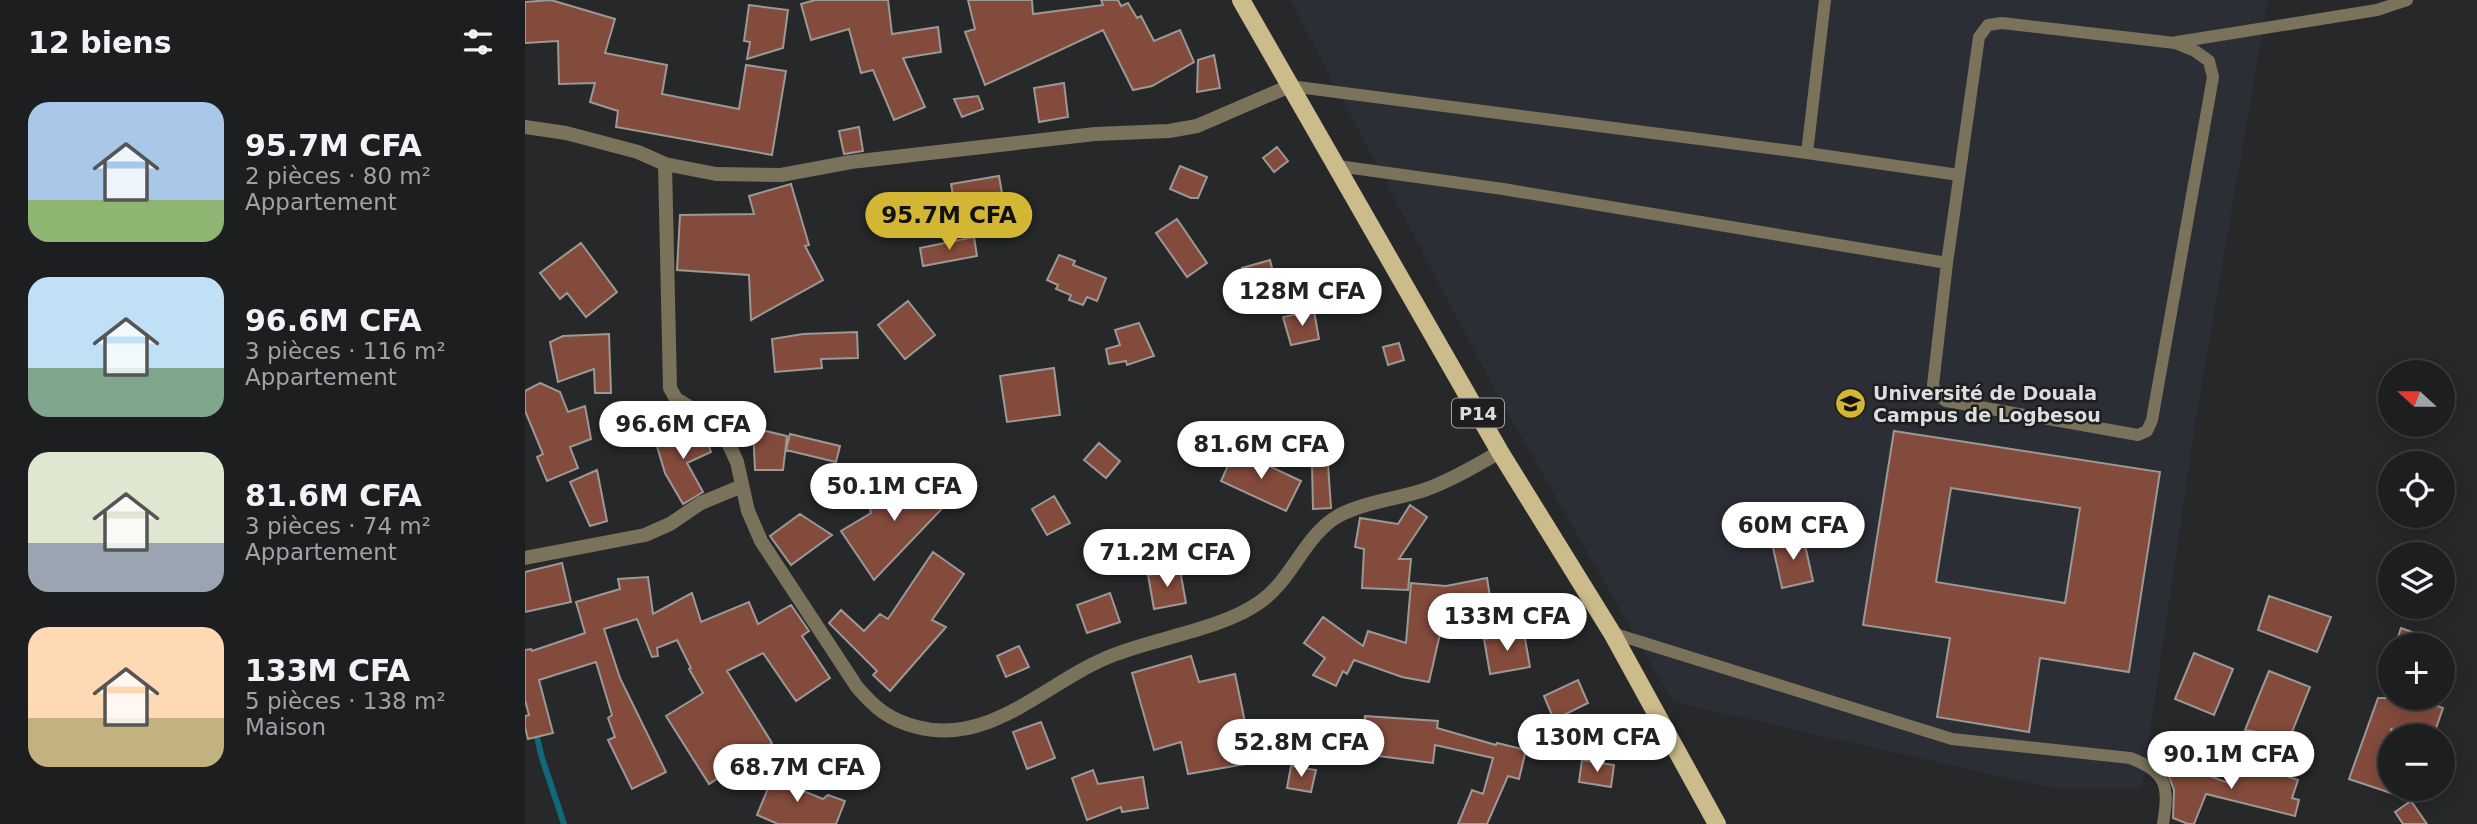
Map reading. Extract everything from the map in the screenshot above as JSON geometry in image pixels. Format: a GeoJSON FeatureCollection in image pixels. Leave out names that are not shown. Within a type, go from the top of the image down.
{"type":"FeatureCollection","features":[{"type":"Feature","properties":{"kind":"main road","name":"P14"},"geometry":{"type":"LineString","coordinates":[[1241,0],[1500,452],[1612,634],[1717,824]]}},
{"type":"Feature","properties":{"kind":"street"},"geometry":{"type":"LineString","coordinates":[[525,127],[566,134],[626,149],[665,164],[716,174],[781,175],[851,162],[1095,134],[1169,131],[1197,126],[1290,86]]}},
{"type":"Feature","properties":{"kind":"street"},"geometry":{"type":"LineString","coordinates":[[665,164],[670,388],[676,399],[720,425],[737,462],[748,511],[761,541],[857,687],[874,707],[899,723],[926,730],[968,730],[1006,715],[1115,654],[1241,615],[1275,589],[1319,531],[1331,520],[1342,514],[1437,485],[1500,452]]}},
{"type":"Feature","properties":{"kind":"street"},"geometry":{"type":"LineString","coordinates":[[525,558],[645,535],[670,524],[701,503],[742,486]]}},
{"type":"Feature","properties":{"kind":"lane"},"geometry":{"type":"LineString","coordinates":[[1807,153],[1825,0]]}},
{"type":"Feature","properties":{"kind":"lane"},"geometry":{"type":"LineString","coordinates":[[2175,43],[2377,10],[2407,0]]}},
{"type":"Feature","properties":{"kind":"lane"},"geometry":{"type":"LineString","coordinates":[[2002,23],[2175,43],[2195,51],[2209,61],[2213,77],[2152,420],[2147,431],[2138,435],[1946,401],[1936,394],[1933,385],[1947,263],[1979,37],[1988,25],[2002,23]]}},
{"type":"Feature","properties":{"kind":"lane"},"geometry":{"type":"LineString","coordinates":[[1290,86],[1959,175]]}},
{"type":"Feature","properties":{"kind":"lane"},"geometry":{"type":"LineString","coordinates":[[1338,166],[1503,189],[1947,263]]}},
{"type":"Feature","properties":{"kind":"lane"},"geometry":{"type":"LineString","coordinates":[[1612,634],[1952,739],[2130,758],[2158,772],[2165,786],[2167,800],[2163,824]]}},
{"type":"Feature","properties":{"kind":"shaded area","name":"Université de Douala Campus de Logbesou"},"geometry":{"type":"Polygon","coordinates":[[[1290,0],[2268,0],[2196,417],[2142,788],[2051,788],[1673,702],[1496,392],[1290,0]]]}},
{"type":"Feature","properties":{"kind":"building"},"geometry":{"type":"Polygon","coordinates":[[[551,0],[615,19],[605,53],[667,65],[662,94],[739,109],[746,65],[786,71],[772,155],[616,127],[618,111],[590,102],[595,83],[559,84],[558,41],[525,43],[525,2],[551,0]]]}},
{"type":"Feature","properties":{"kind":"building"},"geometry":{"type":"Polygon","coordinates":[[[815,0],[888,0],[892,34],[938,27],[941,52],[903,58],[925,107],[894,120],[873,70],[861,73],[849,29],[811,40],[801,4],[815,0]]]}},
{"type":"Feature","properties":{"kind":"building"},"geometry":{"type":"Polygon","coordinates":[[[968,0],[1032,0],[1033,14],[1103,5],[1101,0],[1118,0],[1121,6],[1128,3],[1137,18],[1141,16],[1154,41],[1180,30],[1194,62],[1152,86],[1133,90],[1103,30],[985,85],[965,32],[975,29],[968,0]]]}},
{"type":"Feature","properties":{"kind":"building"},"geometry":{"type":"Polygon","coordinates":[[[749,5],[788,10],[783,48],[747,59],[750,42],[744,41],[749,5]]]}},
{"type":"Feature","properties":{"kind":"building"},"geometry":{"type":"Polygon","coordinates":[[[1214,55],[1220,88],[1197,92],[1198,60],[1214,55]]]}},
{"type":"Feature","properties":{"kind":"building"},"geometry":{"type":"Polygon","coordinates":[[[1064,83],[1068,117],[1039,122],[1034,88],[1064,83]]]}},
{"type":"Feature","properties":{"kind":"building"},"geometry":{"type":"Polygon","coordinates":[[[978,96],[983,109],[962,117],[954,99],[978,96]]]}},
{"type":"Feature","properties":{"kind":"building"},"geometry":{"type":"Polygon","coordinates":[[[859,127],[863,151],[844,154],[839,131],[859,127]]]}},
{"type":"Feature","properties":{"kind":"building"},"geometry":{"type":"Polygon","coordinates":[[[1277,147],[1288,161],[1274,172],[1263,158],[1277,147]]]}},
{"type":"Feature","properties":{"kind":"building"},"geometry":{"type":"Polygon","coordinates":[[[1180,166],[1207,177],[1198,198],[1191,198],[1170,189],[1180,166]]]}},
{"type":"Feature","properties":{"kind":"building"},"geometry":{"type":"Polygon","coordinates":[[[999,176],[1006,216],[958,224],[951,184],[999,176]]]}},
{"type":"Feature","properties":{"kind":"building"},"geometry":{"type":"Polygon","coordinates":[[[791,184],[809,245],[805,246],[823,280],[751,320],[749,275],[677,270],[680,215],[754,214],[749,196],[791,184]]]}},
{"type":"Feature","properties":{"kind":"building"},"geometry":{"type":"Polygon","coordinates":[[[1177,219],[1207,263],[1187,277],[1156,233],[1177,219]]]}},
{"type":"Feature","properties":{"kind":"building"},"geometry":{"type":"Polygon","coordinates":[[[974,237],[977,256],[923,266],[920,248],[974,237]]]}},
{"type":"Feature","properties":{"kind":"building"},"geometry":{"type":"Polygon","coordinates":[[[581,243],[617,292],[586,317],[567,293],[560,299],[540,273],[581,243]]]}},
{"type":"Feature","properties":{"kind":"building"},"geometry":{"type":"Polygon","coordinates":[[[1059,255],[1075,261],[1073,265],[1106,278],[1097,301],[1087,297],[1083,305],[1069,300],[1071,295],[1056,289],[1058,285],[1047,280],[1059,255]]]}},
{"type":"Feature","properties":{"kind":"building"},"geometry":{"type":"Polygon","coordinates":[[[1270,260],[1278,293],[1251,300],[1242,268],[1270,260]]]}},
{"type":"Feature","properties":{"kind":"building"},"geometry":{"type":"Polygon","coordinates":[[[908,301],[935,335],[905,359],[878,325],[908,301]]]}},
{"type":"Feature","properties":{"kind":"building"},"geometry":{"type":"Polygon","coordinates":[[[1314,311],[1319,339],[1291,345],[1283,317],[1314,311]]]}},
{"type":"Feature","properties":{"kind":"building"},"geometry":{"type":"Polygon","coordinates":[[[1139,323],[1154,356],[1127,365],[1126,361],[1109,364],[1106,349],[1120,345],[1115,330],[1139,323]]]}},
{"type":"Feature","properties":{"kind":"building"},"geometry":{"type":"Polygon","coordinates":[[[857,332],[858,358],[821,359],[822,368],[775,372],[772,339],[803,334],[857,332]]]}},
{"type":"Feature","properties":{"kind":"building"},"geometry":{"type":"Polygon","coordinates":[[[609,334],[611,393],[595,393],[594,369],[558,382],[550,342],[563,336],[609,334]]]}},
{"type":"Feature","properties":{"kind":"building"},"geometry":{"type":"Polygon","coordinates":[[[1399,343],[1404,360],[1388,365],[1383,347],[1399,343]]]}},
{"type":"Feature","properties":{"kind":"building"},"geometry":{"type":"Polygon","coordinates":[[[1054,368],[1060,415],[1007,422],[1000,376],[1054,368]]]}},
{"type":"Feature","properties":{"kind":"building"},"geometry":{"type":"Polygon","coordinates":[[[540,383],[560,392],[568,412],[585,406],[591,439],[570,447],[578,468],[547,481],[537,457],[543,454],[525,411],[525,391],[540,383]]]}},
{"type":"Feature","properties":{"kind":"building"},"geometry":{"type":"Polygon","coordinates":[[[640,402],[644,419],[616,430],[618,405],[640,402]]]}},
{"type":"Feature","properties":{"kind":"building"},"geometry":{"type":"Polygon","coordinates":[[[701,425],[711,452],[687,463],[703,492],[683,504],[665,473],[656,443],[701,425]]]}},
{"type":"Feature","properties":{"kind":"building"},"geometry":{"type":"Polygon","coordinates":[[[753,428],[787,436],[783,470],[755,470],[753,428]]]}},
{"type":"Feature","properties":{"kind":"building"},"geometry":{"type":"Polygon","coordinates":[[[1894,431],[2160,472],[2129,672],[2040,658],[2029,732],[1937,717],[1950,638],[1863,625],[1894,431]],[[1951,488],[1936,582],[2065,603],[2080,508],[1951,488]]]}},
{"type":"Feature","properties":{"kind":"building"},"geometry":{"type":"Polygon","coordinates":[[[790,434],[840,446],[836,462],[786,450],[790,434]]]}},
{"type":"Feature","properties":{"kind":"building"},"geometry":{"type":"Polygon","coordinates":[[[1099,443],[1120,461],[1106,478],[1084,460],[1099,443]]]}},
{"type":"Feature","properties":{"kind":"building"},"geometry":{"type":"Polygon","coordinates":[[[1235,450],[1301,481],[1286,511],[1221,481],[1235,450]]]}},
{"type":"Feature","properties":{"kind":"building"},"geometry":{"type":"Polygon","coordinates":[[[1328,464],[1331,508],[1313,509],[1312,465],[1328,464]]]}},
{"type":"Feature","properties":{"kind":"building"},"geometry":{"type":"Polygon","coordinates":[[[597,470],[607,521],[590,526],[570,482],[597,470]]]}},
{"type":"Feature","properties":{"kind":"building"},"geometry":{"type":"Polygon","coordinates":[[[913,482],[941,486],[954,496],[874,580],[841,531],[871,513],[867,496],[907,488],[913,482]]]}},
{"type":"Feature","properties":{"kind":"building"},"geometry":{"type":"Polygon","coordinates":[[[1054,496],[1070,523],[1047,535],[1032,509],[1054,496]]]}},
{"type":"Feature","properties":{"kind":"building"},"geometry":{"type":"Polygon","coordinates":[[[1410,505],[1427,517],[1399,559],[1411,559],[1408,590],[1362,588],[1364,549],[1355,547],[1360,518],[1398,524],[1410,505]]]}},
{"type":"Feature","properties":{"kind":"building"},"geometry":{"type":"Polygon","coordinates":[[[800,514],[832,535],[791,565],[770,536],[800,514]]]}},
{"type":"Feature","properties":{"kind":"building"},"geometry":{"type":"Polygon","coordinates":[[[1803,536],[1813,581],[1782,588],[1772,543],[1803,536]]]}},
{"type":"Feature","properties":{"kind":"building"},"geometry":{"type":"Polygon","coordinates":[[[933,552],[964,574],[932,620],[946,627],[890,691],[873,675],[877,671],[829,623],[841,610],[864,631],[880,614],[888,619],[933,552]]]}},
{"type":"Feature","properties":{"kind":"building"},"geometry":{"type":"Polygon","coordinates":[[[562,563],[571,602],[525,612],[525,572],[562,563]]]}},
{"type":"Feature","properties":{"kind":"building"},"geometry":{"type":"Polygon","coordinates":[[[1180,570],[1186,603],[1154,609],[1148,575],[1180,570]]]}},
{"type":"Feature","properties":{"kind":"building"},"geometry":{"type":"Polygon","coordinates":[[[648,577],[653,614],[692,593],[701,622],[749,602],[758,624],[791,605],[809,631],[802,636],[830,678],[796,701],[763,653],[727,671],[772,743],[709,784],[666,716],[703,693],[677,640],[657,648],[658,656],[652,657],[637,619],[604,629],[620,678],[666,772],[632,789],[608,740],[615,737],[608,718],[612,715],[596,662],[539,680],[553,733],[528,739],[525,727],[525,716],[529,715],[525,700],[525,650],[532,651],[585,633],[576,602],[620,589],[618,579],[648,577]]]}},
{"type":"Feature","properties":{"kind":"building"},"geometry":{"type":"Polygon","coordinates":[[[1487,578],[1493,615],[1440,634],[1429,682],[1402,677],[1354,660],[1347,674],[1343,671],[1336,686],[1313,675],[1325,658],[1304,643],[1323,617],[1363,646],[1368,631],[1406,643],[1411,583],[1446,586],[1487,578]]]}},
{"type":"Feature","properties":{"kind":"building"},"geometry":{"type":"Polygon","coordinates":[[[1110,593],[1120,622],[1087,633],[1077,605],[1110,593]]]}},
{"type":"Feature","properties":{"kind":"building"},"geometry":{"type":"Polygon","coordinates":[[[2269,596],[2331,617],[2317,652],[2258,630],[2269,596]]]}},
{"type":"Feature","properties":{"kind":"building"},"geometry":{"type":"Polygon","coordinates":[[[2401,628],[2414,633],[2399,633],[2401,628]]]}},
{"type":"Feature","properties":{"kind":"building"},"geometry":{"type":"Polygon","coordinates":[[[1524,633],[1530,667],[1490,674],[1484,639],[1524,633]]]}},
{"type":"Feature","properties":{"kind":"building"},"geometry":{"type":"Polygon","coordinates":[[[1019,646],[1029,667],[1006,677],[997,656],[1019,646]]]}},
{"type":"Feature","properties":{"kind":"building"},"geometry":{"type":"Polygon","coordinates":[[[2194,653],[2233,669],[2214,715],[2175,699],[2194,653]]]}},
{"type":"Feature","properties":{"kind":"building"},"geometry":{"type":"Polygon","coordinates":[[[1191,656],[1199,682],[1235,674],[1245,722],[1241,723],[1246,764],[1188,774],[1181,742],[1154,750],[1132,673],[1191,656]]]}},
{"type":"Feature","properties":{"kind":"building"},"geometry":{"type":"Polygon","coordinates":[[[2269,671],[2310,687],[2290,737],[2245,730],[2269,671]]]}},
{"type":"Feature","properties":{"kind":"building"},"geometry":{"type":"Polygon","coordinates":[[[1578,680],[1588,703],[1554,720],[1544,696],[1578,680]]]}},
{"type":"Feature","properties":{"kind":"building"},"geometry":{"type":"Polygon","coordinates":[[[2378,698],[2378,710],[2442,710],[2437,724],[2378,724],[2378,789],[2349,779],[2378,698]]]}},
{"type":"Feature","properties":{"kind":"building"},"geometry":{"type":"Polygon","coordinates":[[[1365,716],[1438,721],[1437,728],[1496,745],[1497,743],[1526,750],[1519,779],[1508,776],[1487,824],[1458,824],[1472,790],[1483,794],[1493,758],[1435,745],[1433,763],[1362,754],[1365,716]]]}},
{"type":"Feature","properties":{"kind":"building"},"geometry":{"type":"Polygon","coordinates":[[[1041,722],[1055,758],[1027,769],[1013,732],[1041,722]]]}},
{"type":"Feature","properties":{"kind":"building"},"geometry":{"type":"Polygon","coordinates":[[[1582,760],[1614,765],[1611,787],[1579,782],[1582,760]]]}},
{"type":"Feature","properties":{"kind":"building"},"geometry":{"type":"Polygon","coordinates":[[[2173,762],[2231,784],[2238,765],[2265,771],[2266,769],[2298,780],[2292,798],[2299,800],[2295,816],[2206,794],[2194,824],[2173,818],[2174,790],[2168,774],[2173,762]]]}},
{"type":"Feature","properties":{"kind":"building"},"geometry":{"type":"Polygon","coordinates":[[[1291,766],[1316,770],[1311,792],[1287,788],[1291,766]]]}},
{"type":"Feature","properties":{"kind":"building"},"geometry":{"type":"Polygon","coordinates":[[[1093,770],[1098,784],[1143,777],[1148,808],[1122,812],[1121,807],[1087,820],[1072,778],[1093,770]]]}},
{"type":"Feature","properties":{"kind":"building"},"geometry":{"type":"Polygon","coordinates":[[[775,771],[799,780],[796,788],[823,799],[828,795],[845,801],[836,824],[778,824],[757,815],[775,771]]]}},
{"type":"Feature","properties":{"kind":"building"},"geometry":{"type":"Polygon","coordinates":[[[2411,801],[2427,824],[2403,824],[2395,812],[2411,801]]]}},
{"type":"Feature","properties":{"kind":"waterway"},"geometry":{"type":"LineString","coordinates":[[535,729],[564,824]]}},
{"type":"Feature","properties":{"kind":"place","name":"Université de Douala Campus de Logbesou"},"geometry":{"type":"Point","coordinates":[1850,404]}}]}
